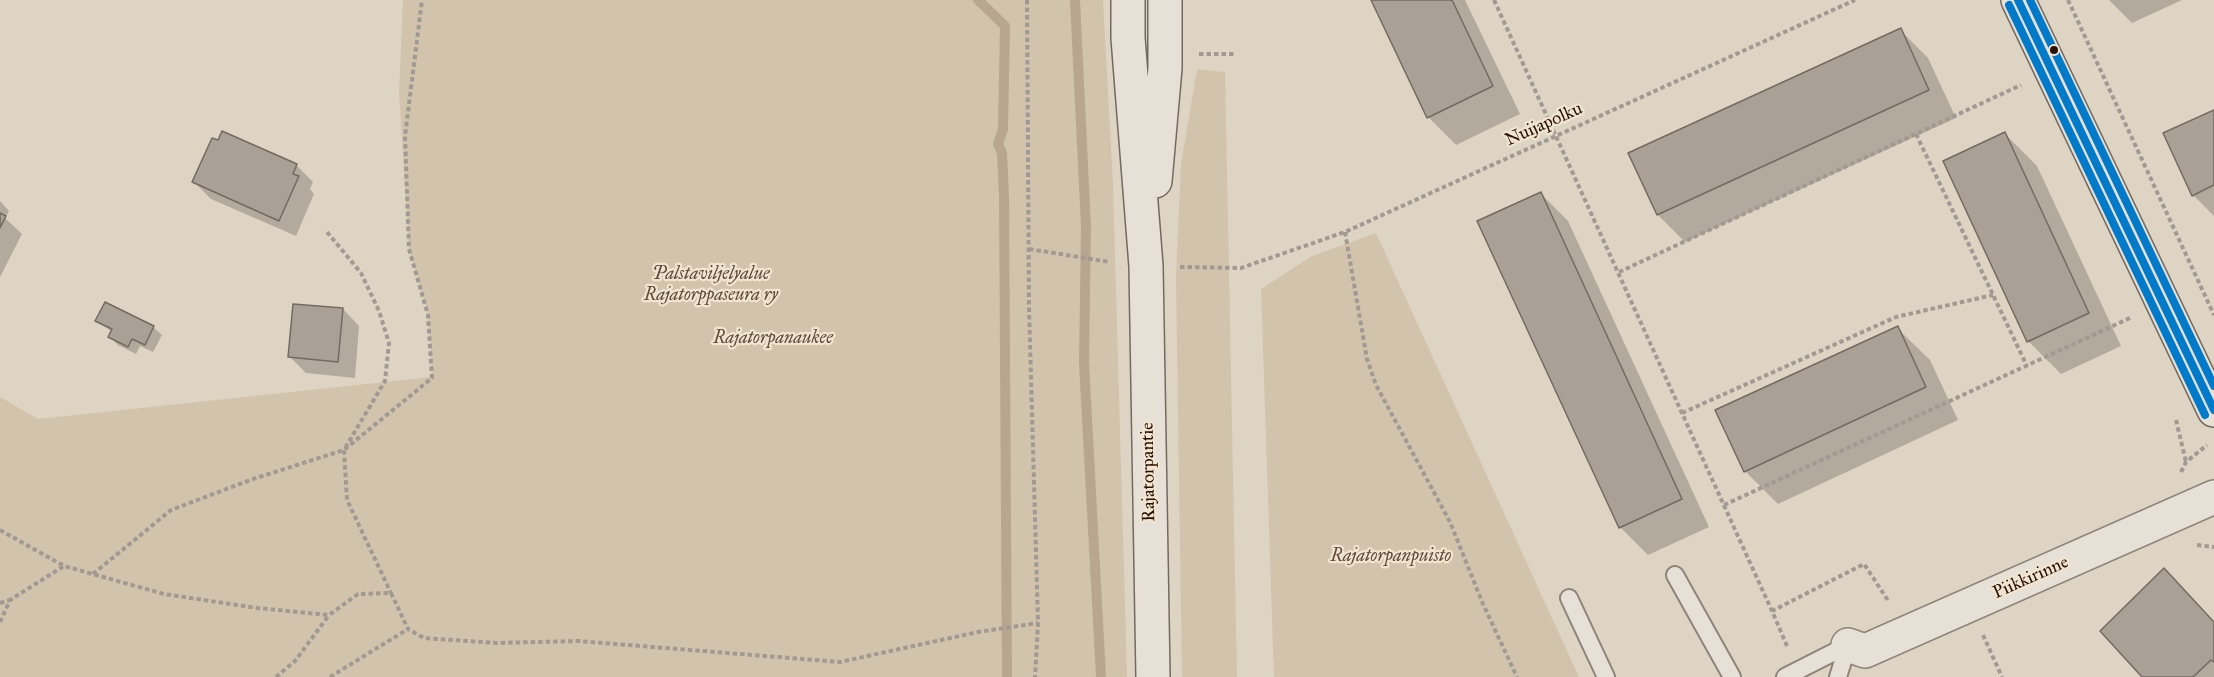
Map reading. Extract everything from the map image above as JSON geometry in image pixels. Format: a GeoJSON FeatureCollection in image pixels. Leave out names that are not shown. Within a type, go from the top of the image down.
{"type":"FeatureCollection","features":[{"type":"Feature","properties":{"kind":"main road","name":"Rajatorpantie"},"geometry":{"type":"LineString","coordinates":[[1128,0],[1146,266],[1153,677]]}},
{"type":"Feature","properties":{"kind":"main road","name":"Rajatorpantie"},"geometry":{"type":"LineString","coordinates":[[1146,266],[1165,68],[1165,0]]}},
{"type":"Feature","properties":{"kind":"main road"},"geometry":{"type":"LineString","coordinates":[[2018,0],[2214,410]]}},
{"type":"Feature","properties":{"kind":"main road","name":"Piikkirinne"},"geometry":{"type":"LineString","coordinates":[[1848,645],[1865,651],[2214,497]]}},
{"type":"Feature","properties":{"kind":"lane"},"geometry":{"type":"LineString","coordinates":[[1675,574],[1732,677]]}},
{"type":"Feature","properties":{"kind":"lane"},"geometry":{"type":"LineString","coordinates":[[1569,598],[1606,677]]}},
{"type":"Feature","properties":{"kind":"lane"},"geometry":{"type":"LineString","coordinates":[[1791,674],[1848,645]]}},
{"type":"Feature","properties":{"kind":"lane"},"geometry":{"type":"LineString","coordinates":[[1838,677],[1848,645]]}},
{"type":"Feature","properties":{"kind":"path"},"geometry":{"type":"LineString","coordinates":[[92,575],[171,510],[253,479],[344,450],[432,378],[428,315],[409,249],[405,136],[422,0]]}},
{"type":"Feature","properties":{"kind":"path"},"geometry":{"type":"LineString","coordinates":[[1027,0],[1029,249],[1038,623],[1035,677]]}},
{"type":"Feature","properties":{"kind":"path"},"geometry":{"type":"LineString","coordinates":[[1494,0],[1772,611],[1791,674]]}},
{"type":"Feature","properties":{"kind":"path","name":"Nuijapolku"},"geometry":{"type":"LineString","coordinates":[[1146,266],[1241,268],[1345,232],[1556,134],[1855,0]]}},
{"type":"Feature","properties":{"kind":"path"},"geometry":{"type":"LineString","coordinates":[[2068,0],[2214,315]]}},
{"type":"Feature","properties":{"kind":"path"},"geometry":{"type":"LineString","coordinates":[[1196,43],[1196,54],[1234,54]]}},
{"type":"Feature","properties":{"kind":"path"},"geometry":{"type":"LineString","coordinates":[[1619,272],[2025,83]]}},
{"type":"Feature","properties":{"kind":"path"},"geometry":{"type":"LineString","coordinates":[[1917,134],[2027,366]]}},
{"type":"Feature","properties":{"kind":"path"},"geometry":{"type":"LineString","coordinates":[[327,232],[361,273],[379,311],[389,343],[385,381],[344,450],[347,500],[408,629],[424,638],[496,643],[578,641],[840,662],[978,632],[1038,623]]}},
{"type":"Feature","properties":{"kind":"path"},"geometry":{"type":"LineString","coordinates":[[1345,232],[1367,359],[1376,385],[1450,522],[1483,604],[1517,677]]}},
{"type":"Feature","properties":{"kind":"path"},"geometry":{"type":"LineString","coordinates":[[1029,249],[1096,261]]}},
{"type":"Feature","properties":{"kind":"path"},"geometry":{"type":"LineString","coordinates":[[1682,413],[1896,317],[1993,294]]}},
{"type":"Feature","properties":{"kind":"path"},"geometry":{"type":"LineString","coordinates":[[1724,505],[2133,317]]}},
{"type":"Feature","properties":{"kind":"path"},"geometry":{"type":"LineString","coordinates":[[2176,482],[2186,462],[2214,439]]}},
{"type":"Feature","properties":{"kind":"path"},"geometry":{"type":"LineString","coordinates":[[0,530],[64,566],[164,594],[257,608],[329,615]]}},
{"type":"Feature","properties":{"kind":"path"},"geometry":{"type":"LineString","coordinates":[[1772,611],[1864,564],[1890,604]]}},
{"type":"Feature","properties":{"kind":"path"},"geometry":{"type":"LineString","coordinates":[[0,603],[10,600],[64,566]]}},
{"type":"Feature","properties":{"kind":"path"},"geometry":{"type":"LineString","coordinates":[[276,677],[295,661],[329,615],[358,594],[391,593]]}},
{"type":"Feature","properties":{"kind":"path"},"geometry":{"type":"LineString","coordinates":[[0,622],[10,600]]}},
{"type":"Feature","properties":{"kind":"path"},"geometry":{"type":"LineString","coordinates":[[330,677],[408,629]]}},
{"type":"Feature","properties":{"kind":"path"},"geometry":{"type":"LineString","coordinates":[[1982,635],[2002,677]]}},
{"type":"Feature","properties":{"kind":"green space","name":"Rajatorpanaukee"},"geometry":{"type":"Polygon","coordinates":[[[403,0],[1103,0],[1113,184],[1127,677],[0,677],[0,397],[38,419],[432,377],[428,315],[409,249],[399,93],[403,0]]]}},
{"type":"Feature","properties":{"kind":"green space"},"geometry":{"type":"Polygon","coordinates":[[[1197,69],[1225,72],[1237,677],[1182,677],[1176,278],[1181,164],[1197,69]]]}},
{"type":"Feature","properties":{"kind":"green space","name":"Rajatorpanpuisto"},"geometry":{"type":"Polygon","coordinates":[[[1376,233],[1579,677],[1274,677],[1261,289],[1312,256],[1376,233]]]}},
{"type":"Feature","properties":{"kind":"building"},"geometry":{"type":"Polygon","coordinates":[[[1371,0],[1452,0],[1493,86],[1427,118],[1371,0]]]}},
{"type":"Feature","properties":{"kind":"building"},"geometry":{"type":"Polygon","coordinates":[[[1901,28],[1929,90],[1657,215],[1628,153],[1901,28]]]}},
{"type":"Feature","properties":{"kind":"building"},"geometry":{"type":"Polygon","coordinates":[[[2214,110],[2214,185],[2192,196],[2163,133],[2214,110]]]}},
{"type":"Feature","properties":{"kind":"building"},"geometry":{"type":"Polygon","coordinates":[[[222,131],[297,164],[293,174],[299,176],[279,221],[192,182],[212,138],[218,140],[222,131]]]}},
{"type":"Feature","properties":{"kind":"building"},"geometry":{"type":"Polygon","coordinates":[[[2005,132],[2089,313],[2027,342],[1943,161],[2005,132]]]}},
{"type":"Feature","properties":{"kind":"building"},"geometry":{"type":"Polygon","coordinates":[[[1541,192],[1682,499],[1619,528],[1477,221],[1541,192]]]}},
{"type":"Feature","properties":{"kind":"building"},"geometry":{"type":"Polygon","coordinates":[[[0,213],[6,216],[0,228],[0,213]]]}},
{"type":"Feature","properties":{"kind":"building"},"geometry":{"type":"Polygon","coordinates":[[[105,302],[154,326],[145,345],[132,339],[128,347],[108,337],[112,329],[95,321],[105,302]]]}},
{"type":"Feature","properties":{"kind":"building"},"geometry":{"type":"Polygon","coordinates":[[[293,304],[343,308],[338,362],[288,357],[293,304]]]}},
{"type":"Feature","properties":{"kind":"building"},"geometry":{"type":"Polygon","coordinates":[[[1898,326],[1926,387],[1744,472],[1715,410],[1898,326]]]}},
{"type":"Feature","properties":{"kind":"building"},"geometry":{"type":"Polygon","coordinates":[[[2164,568],[2214,622],[2214,662],[2211,660],[2193,677],[2142,677],[2100,631],[2164,568]]]}},
{"type":"Feature","properties":{"kind":"waterway"},"geometry":{"type":"LineString","coordinates":[[978,0],[1005,26],[1003,129],[998,144],[1002,153],[1004,196],[1007,677]]}},
{"type":"Feature","properties":{"kind":"waterway"},"geometry":{"type":"LineString","coordinates":[[1075,0],[1086,227],[1084,363],[1101,677]]}},
{"type":"Feature","properties":{"kind":"transit line"},"geometry":{"type":"LineString","coordinates":[[2018,0],[2214,410]]}},
{"type":"Feature","properties":{"kind":"transit line"},"geometry":{"type":"LineString","coordinates":[[2030,0],[2214,386]]}},
{"type":"Feature","properties":{"kind":"transit line"},"geometry":{"type":"LineString","coordinates":[[2009,5],[2205,415]]}},
{"type":"Feature","properties":{"kind":"park label","name":"Palstaviljelyalue Rajatorppaseura ry"},"geometry":{"type":"Point","coordinates":[711,285]}}]}
